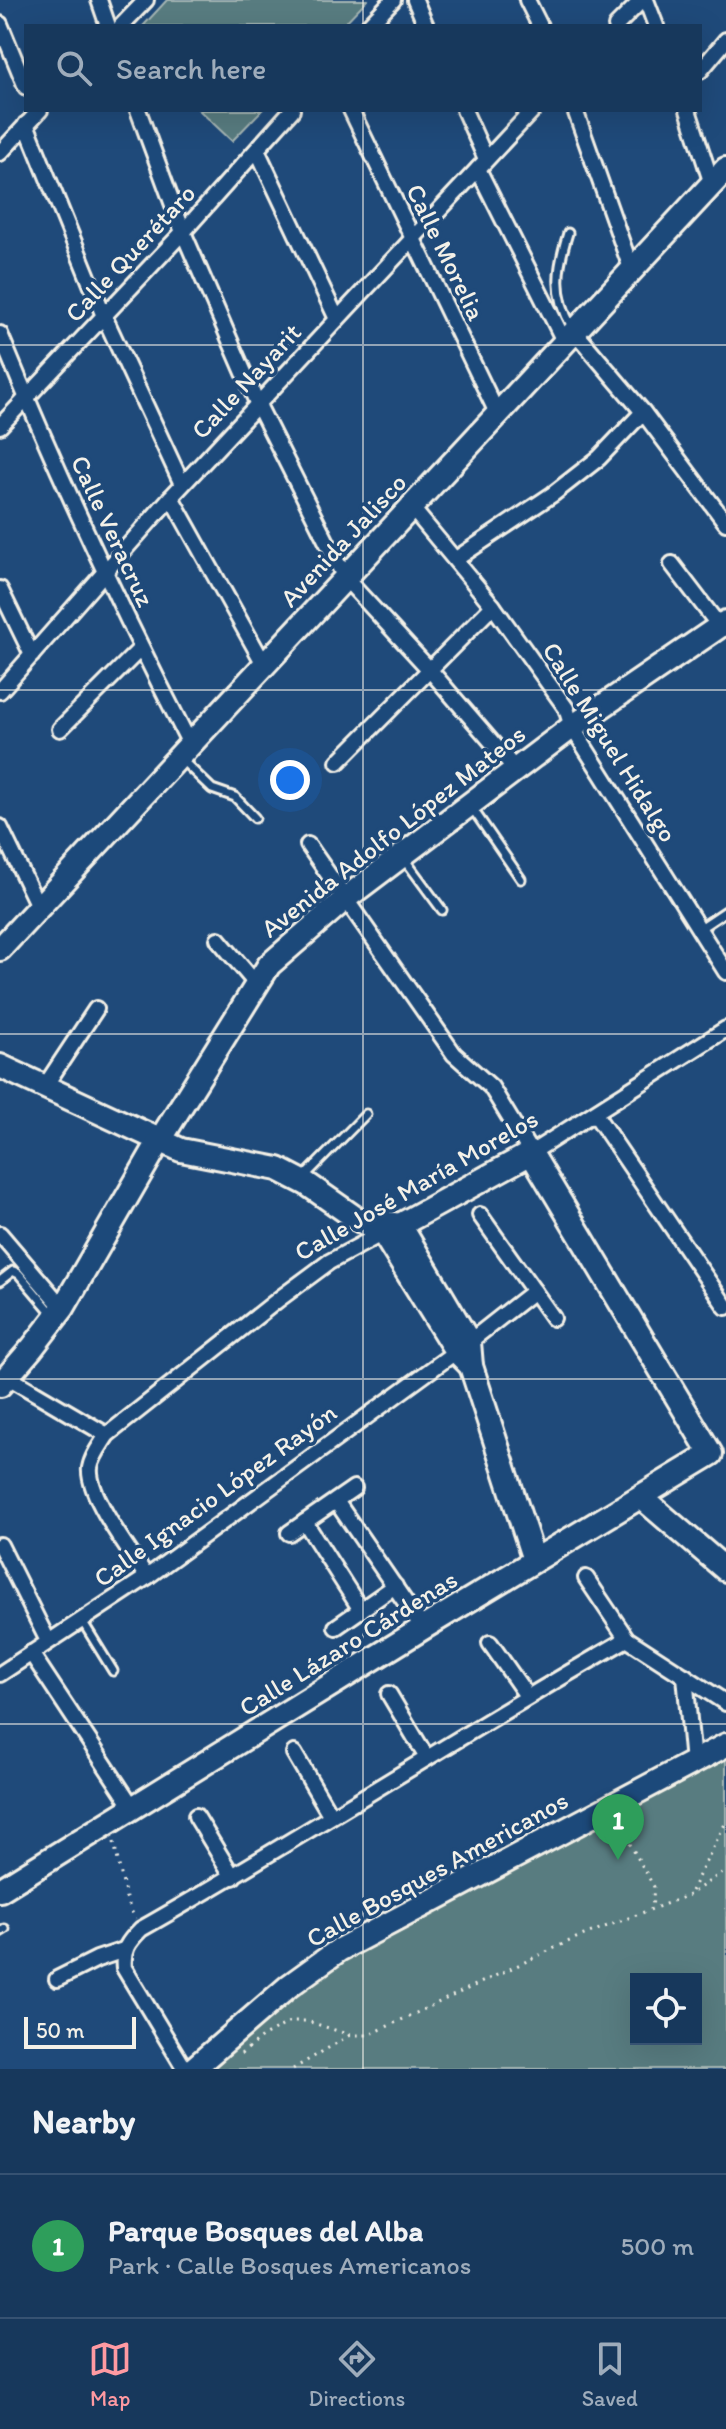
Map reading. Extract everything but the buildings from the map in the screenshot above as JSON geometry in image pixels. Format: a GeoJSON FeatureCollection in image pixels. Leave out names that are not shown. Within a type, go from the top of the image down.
{"type":"FeatureCollection","features":[{"type":"Feature","properties":{"kind":"main road","name":"Avenida Jalisco"},"geometry":{"type":"LineString","coordinates":[[0,949],[719,177]]}},
{"type":"Feature","properties":{"kind":"main road","name":"Avenida Adolfo López Mateos"},"geometry":{"type":"LineString","coordinates":[[4,1381],[60,1313],[160,1140],[269,965],[346,898],[572,727],[723,625]]}},
{"type":"Feature","properties":{"kind":"main road"},"geometry":{"type":"LineString","coordinates":[[0,1066],[181,1150],[278,1169],[301,1180],[357,1219],[391,1229],[465,1353],[534,1560]]}},
{"type":"Feature","properties":{"kind":"main road","name":"Calle José María Morelos"},"geometry":{"type":"LineString","coordinates":[[391,1229],[531,1153]]}},
{"type":"Feature","properties":{"kind":"main road"},"geometry":{"type":"LineString","coordinates":[[531,1153],[719,1449]]}},
{"type":"Feature","properties":{"kind":"main road","name":"Calle Lázaro Cárdenas"},"geometry":{"type":"LineString","coordinates":[[0,1890],[719,1449]]}},
{"type":"Feature","properties":{"kind":"main road"},"geometry":{"type":"LineString","coordinates":[[641,1497],[726,1570]]}},
{"type":"Feature","properties":{"kind":"main road","name":"Calle Bosques Americanos"},"geometry":{"type":"LineString","coordinates":[[193,2069],[289,1986],[339,1950],[726,1745]]}},
{"type":"Feature","properties":{"kind":"street"},"geometry":{"type":"LineString","coordinates":[[99,0],[107,24]]}},
{"type":"Feature","properties":{"kind":"street"},"geometry":{"type":"LineString","coordinates":[[123,24],[146,0]]}},
{"type":"Feature","properties":{"kind":"street"},"geometry":{"type":"LineString","coordinates":[[370,24],[393,0]]}},
{"type":"Feature","properties":{"kind":"street"},"geometry":{"type":"LineString","coordinates":[[415,0],[425,24]]}},
{"type":"Feature","properties":{"kind":"street"},"geometry":{"type":"LineString","coordinates":[[527,0],[539,24]]}},
{"type":"Feature","properties":{"kind":"street"},"geometry":{"type":"LineString","coordinates":[[618,24],[644,0],[655,24]]}},
{"type":"Feature","properties":{"kind":"street"},"geometry":{"type":"LineString","coordinates":[[0,24],[24,82]]}},
{"type":"Feature","properties":{"kind":"street"},"geometry":{"type":"LineString","coordinates":[[702,69],[726,40]]}},
{"type":"Feature","properties":{"kind":"street"},"geometry":{"type":"LineString","coordinates":[[139,112],[183,232],[258,405],[345,578],[516,770]]}},
{"type":"Feature","properties":{"kind":"street","name":"Calle Querétaro"},"geometry":{"type":"LineString","coordinates":[[0,426],[183,232],[290,112]]}},
{"type":"Feature","properties":{"kind":"street","name":"Calle Morelia"},"geometry":{"type":"LineString","coordinates":[[352,112],[498,415]]}},
{"type":"Feature","properties":{"kind":"street"},"geometry":{"type":"LineString","coordinates":[[465,112],[482,164],[570,337],[643,412],[726,523]]}},
{"type":"Feature","properties":{"kind":"street","name":"Calle Nayarit"},"geometry":{"type":"LineString","coordinates":[[0,691],[182,484],[531,112]]}},
{"type":"Feature","properties":{"kind":"street"},"geometry":{"type":"LineString","coordinates":[[576,112],[632,271]]}},
{"type":"Feature","properties":{"kind":"street"},"geometry":{"type":"LineString","coordinates":[[689,112],[719,177]]}},
{"type":"Feature","properties":{"kind":"street"},"geometry":{"type":"LineString","coordinates":[[0,153],[35,114],[104,316],[182,484]]}},
{"type":"Feature","properties":{"kind":"street"},"geometry":{"type":"LineString","coordinates":[[257,150],[337,319]]}},
{"type":"Feature","properties":{"kind":"street","name":"Calle Veracruz"},"geometry":{"type":"LineString","coordinates":[[0,334],[184,750]]}},
{"type":"Feature","properties":{"kind":"street"},"geometry":{"type":"LineString","coordinates":[[456,559],[553,494],[599,458],[643,412]]}},
{"type":"Feature","properties":{"kind":"street"},"geometry":{"type":"LineString","coordinates":[[171,497],[264,664]]}},
{"type":"Feature","properties":{"kind":"street","name":"Calle Miguel Hidalgo"},"geometry":{"type":"LineString","coordinates":[[412,508],[493,606],[566,708],[572,727],[726,972]]}},
{"type":"Feature","properties":{"kind":"street"},"geometry":{"type":"LineString","coordinates":[[672,564],[723,625]]}},
{"type":"Feature","properties":{"kind":"street"},"geometry":{"type":"LineString","coordinates":[[0,589],[32,655]]}},
{"type":"Feature","properties":{"kind":"street"},"geometry":{"type":"LineString","coordinates":[[338,762],[493,606]]}},
{"type":"Feature","properties":{"kind":"street"},"geometry":{"type":"LineString","coordinates":[[60,729],[141,648]]}},
{"type":"Feature","properties":{"kind":"street"},"geometry":{"type":"LineString","coordinates":[[0,827],[39,908]]}},
{"type":"Feature","properties":{"kind":"street"},"geometry":{"type":"LineString","coordinates":[[308,845],[454,1054],[491,1087],[531,1153]]}},
{"type":"Feature","properties":{"kind":"street"},"geometry":{"type":"LineString","coordinates":[[218,939],[257,985]]}},
{"type":"Feature","properties":{"kind":"street"},"geometry":{"type":"LineString","coordinates":[[45,1086],[96,1009]]}},
{"type":"Feature","properties":{"kind":"street","name":"Calle José María Morelos"},"geometry":{"type":"LineString","coordinates":[[531,1153],[726,1029]]}},
{"type":"Feature","properties":{"kind":"street"},"geometry":{"type":"LineString","coordinates":[[595,1114],[726,1307]]}},
{"type":"Feature","properties":{"kind":"street"},"geometry":{"type":"LineString","coordinates":[[480,1215],[553,1318]]}},
{"type":"Feature","properties":{"kind":"street","name":"Calle José María Morelos"},"geometry":{"type":"LineString","coordinates":[[147,1577],[94,1494],[90,1467],[107,1435],[317,1271],[391,1229]]}},
{"type":"Feature","properties":{"kind":"street"},"geometry":{"type":"LineString","coordinates":[[0,1234],[60,1313]]}},
{"type":"Feature","properties":{"kind":"street","name":"Calle Ignacio López Rayón"},"geometry":{"type":"LineString","coordinates":[[0,1674],[147,1577],[465,1353],[534,1291]]}},
{"type":"Feature","properties":{"kind":"street"},"geometry":{"type":"LineString","coordinates":[[4,1381],[107,1435]]}},
{"type":"Feature","properties":{"kind":"street"},"geometry":{"type":"LineString","coordinates":[[289,1533],[354,1488]]}},
{"type":"Feature","properties":{"kind":"street"},"geometry":{"type":"LineString","coordinates":[[336,1501],[423,1628]]}},
{"type":"Feature","properties":{"kind":"street"},"geometry":{"type":"LineString","coordinates":[[305,1522],[361,1610]]}},
{"type":"Feature","properties":{"kind":"street"},"geometry":{"type":"LineString","coordinates":[[0,1545],[48,1641]]}},
{"type":"Feature","properties":{"kind":"street"},"geometry":{"type":"LineString","coordinates":[[586,1578],[627,1639],[726,1703]]}},
{"type":"Feature","properties":{"kind":"street"},"geometry":{"type":"LineString","coordinates":[[336,1627],[395,1586]]}},
{"type":"Feature","properties":{"kind":"street"},"geometry":{"type":"LineString","coordinates":[[57,1979],[97,1959],[124,1950],[141,1929],[233,1877],[527,1696],[627,1639]]}},
{"type":"Feature","properties":{"kind":"street"},"geometry":{"type":"LineString","coordinates":[[490,1643],[527,1696]]}},
{"type":"Feature","properties":{"kind":"street"},"geometry":{"type":"LineString","coordinates":[[31,1653],[134,1809]]}},
{"type":"Feature","properties":{"kind":"street"},"geometry":{"type":"LineString","coordinates":[[685,1676],[693,1763]]}},
{"type":"Feature","properties":{"kind":"street"},"geometry":{"type":"LineString","coordinates":[[389,1694],[427,1758]]}},
{"type":"Feature","properties":{"kind":"street"},"geometry":{"type":"LineString","coordinates":[[294,1753],[331,1816]]}},
{"type":"Feature","properties":{"kind":"street"},"geometry":{"type":"LineString","coordinates":[[196,1816],[233,1877]]}},
{"type":"Feature","properties":{"kind":"street"},"geometry":{"type":"LineString","coordinates":[[124,1950],[124,1968],[185,2069]]}},
{"type":"Feature","properties":{"kind":"lane"},"geometry":{"type":"LineString","coordinates":[[568,233],[558,267],[558,280],[570,337]]}},
{"type":"Feature","properties":{"kind":"lane"},"geometry":{"type":"LineString","coordinates":[[184,750],[212,789],[235,797],[255,818]]}},
{"type":"Feature","properties":{"kind":"lane"},"geometry":{"type":"LineString","coordinates":[[470,805],[521,879]]}},
{"type":"Feature","properties":{"kind":"lane"},"geometry":{"type":"LineString","coordinates":[[402,856],[442,910]]}},
{"type":"Feature","properties":{"kind":"lane"},"geometry":{"type":"LineString","coordinates":[[699,929],[726,911]]}},
{"type":"Feature","properties":{"kind":"lane"},"geometry":{"type":"LineString","coordinates":[[301,1180],[366,1114]]}},
{"type":"Feature","properties":{"kind":"lane"},"geometry":{"type":"LineString","coordinates":[[0,1281],[13,1271],[19,1274],[60,1313]]}},
{"type":"Feature","properties":{"kind":"lane"},"geometry":{"type":"LineString","coordinates":[[81,1619],[113,1671]]}},
{"type":"Feature","properties":{"kind":"path"},"geometry":{"type":"LineString","coordinates":[[630,1813],[620,1822],[621,1828],[654,1887],[652,1909]]}},
{"type":"Feature","properties":{"kind":"path"},"geometry":{"type":"LineString","coordinates":[[689,1895],[726,1822]]}},
{"type":"Feature","properties":{"kind":"path"},"geometry":{"type":"LineString","coordinates":[[110,1823],[126,1898],[141,1929]]}},
{"type":"Feature","properties":{"kind":"path"},"geometry":{"type":"LineString","coordinates":[[239,2055],[262,2037],[291,2021],[307,2021],[350,2035],[369,2035],[576,1938],[689,1895],[726,1870]]}},
{"type":"Feature","properties":{"kind":"path"},"geometry":{"type":"LineString","coordinates":[[293,2069],[350,2035]]}},
{"type":"Feature","properties":{"kind":"green space"},"geometry":{"type":"Polygon","coordinates":[[[167,0],[367,0],[344,24],[145,24],[167,0]]]}},
{"type":"Feature","properties":{"kind":"green space"},"geometry":{"type":"Polygon","coordinates":[[[201,112],[260,112],[232,141],[201,112]]]}},
{"type":"Feature","properties":{"kind":"green space"},"geometry":{"type":"Polygon","coordinates":[[[726,1745],[726,2069],[193,2069],[289,1986],[726,1745]]]}},
{"type":"Feature","properties":{"kind":"place","name":"Parque Bosques del Alba"},"geometry":{"type":"Point","coordinates":[618,1860]}}]}
